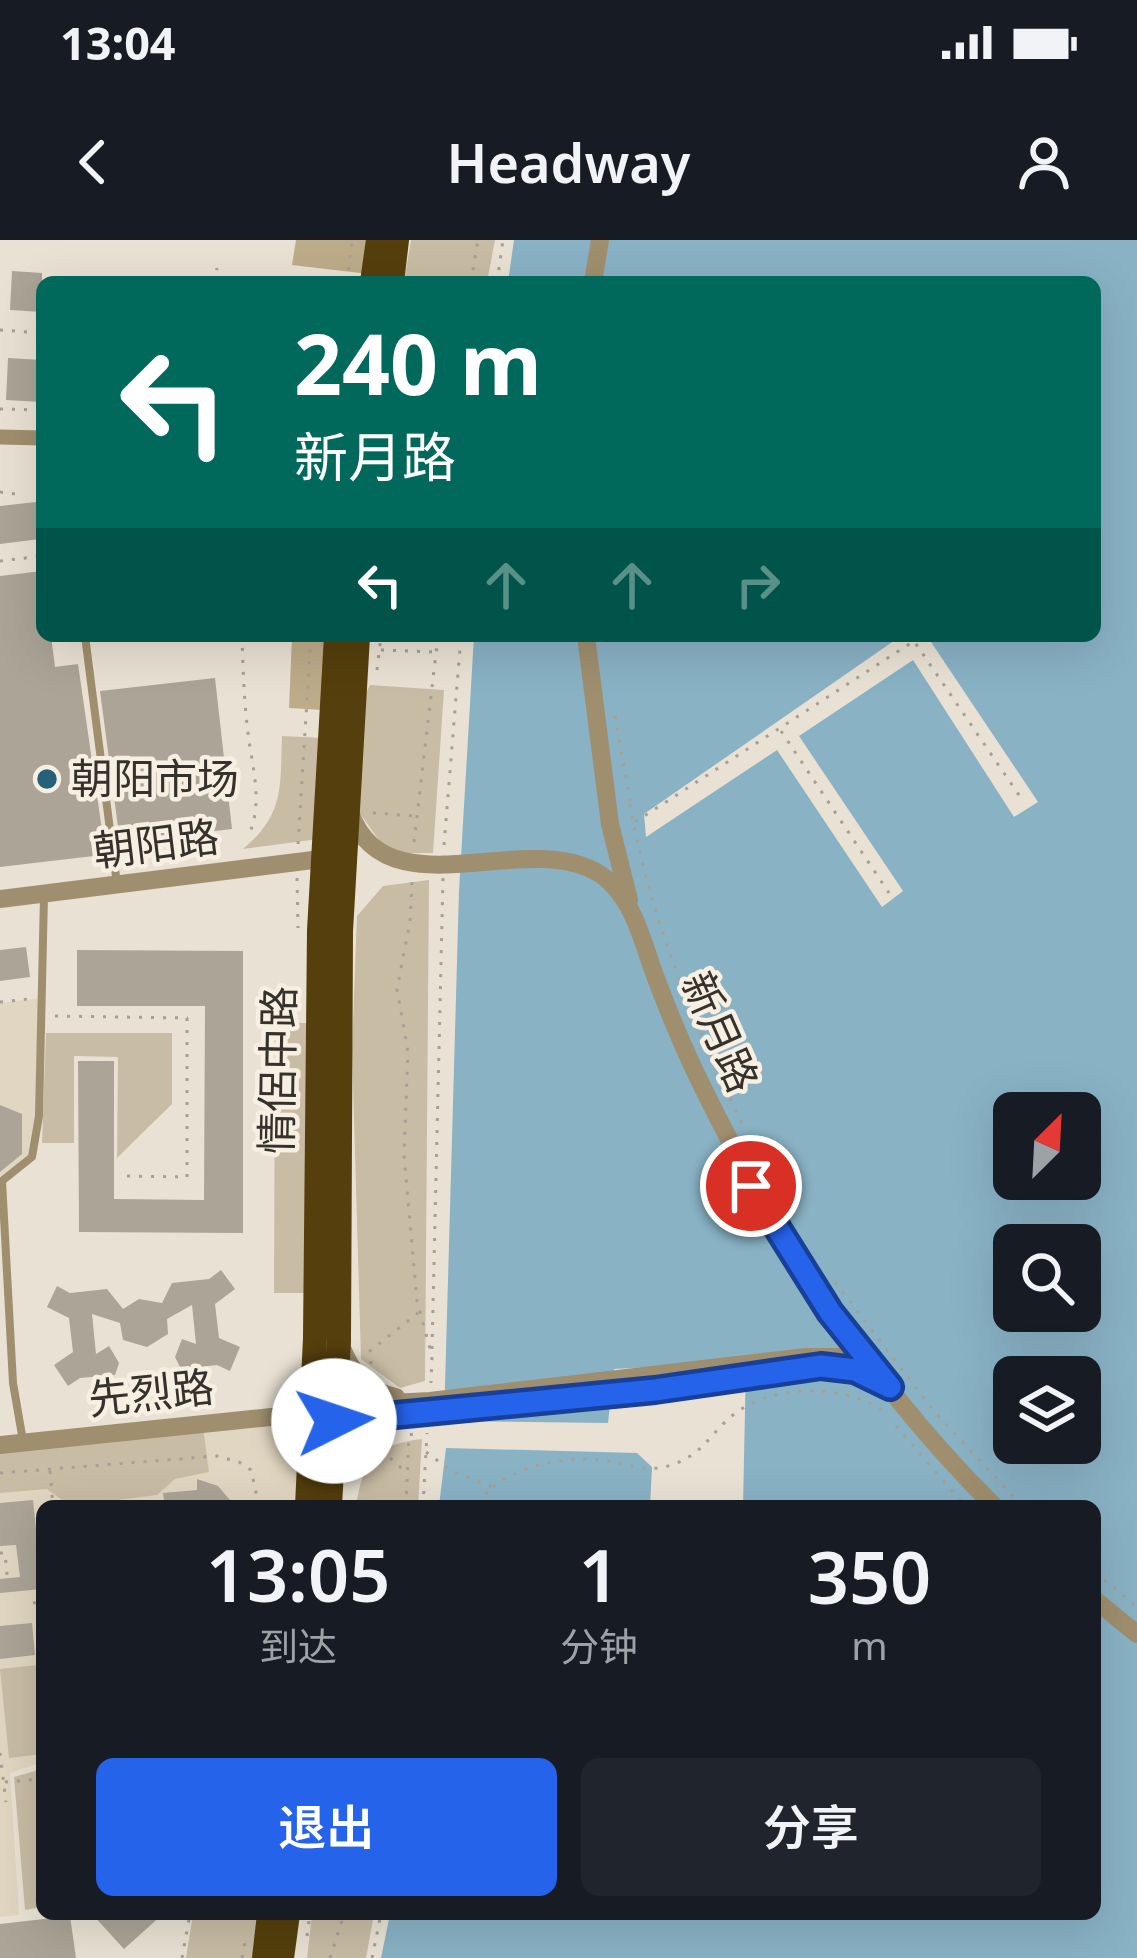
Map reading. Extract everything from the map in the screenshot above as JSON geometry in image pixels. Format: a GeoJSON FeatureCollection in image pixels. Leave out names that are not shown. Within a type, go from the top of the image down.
{"type":"FeatureCollection","features":[{"type":"Feature","properties":{"kind":"highway"},"geometry":{"type":"LineString","coordinates":[[373,276],[378,240]]}},
{"type":"Feature","properties":{"kind":"highway"},"geometry":{"type":"LineString","coordinates":[[393,276],[397,240]]}},
{"type":"Feature","properties":{"kind":"highway","name":"情侶中路"},"geometry":{"type":"LineString","coordinates":[[307,1500],[315,1338],[322,859],[336,642]]}},
{"type":"Feature","properties":{"kind":"highway","name":"情侶中路"},"geometry":{"type":"LineString","coordinates":[[330,1500],[339,1341],[341,931],[348,801],[369,643]]}},
{"type":"Feature","properties":{"kind":"highway"},"geometry":{"type":"LineString","coordinates":[[264,1958],[268,1920]]}},
{"type":"Feature","properties":{"kind":"highway"},"geometry":{"type":"LineString","coordinates":[[282,1958],[287,1920]]}},
{"type":"Feature","properties":{"kind":"street"},"geometry":{"type":"LineString","coordinates":[[594,276],[600,240]]}},
{"type":"Feature","properties":{"kind":"street"},"geometry":{"type":"LineString","coordinates":[[0,436],[36,438]]}},
{"type":"Feature","properties":{"kind":"street"},"geometry":{"type":"LineString","coordinates":[[587,642],[610,824],[632,911]]}},
{"type":"Feature","properties":{"kind":"street"},"geometry":{"type":"LineString","coordinates":[[348,801],[355,824],[370,844],[387,857],[413,863]]}},
{"type":"Feature","properties":{"kind":"street","name":"朝阳路"},"geometry":{"type":"LineString","coordinates":[[0,899],[322,859]]}},
{"type":"Feature","properties":{"kind":"street","name":"新月路"},"geometry":{"type":"LineString","coordinates":[[413,863],[573,861],[602,874],[632,911],[687,1057],[751,1186],[807,1277],[865,1357],[989,1500]]}},
{"type":"Feature","properties":{"kind":"street"},"geometry":{"type":"LineString","coordinates":[[339,1341],[350,1368],[369,1388],[429,1416]]}},
{"type":"Feature","properties":{"kind":"street"},"geometry":{"type":"LineString","coordinates":[[332,1480],[343,1456],[363,1435],[429,1416],[806,1358],[865,1357]]}},
{"type":"Feature","properties":{"kind":"street"},"geometry":{"type":"LineString","coordinates":[[309,1413],[429,1416],[821,1366],[855,1370],[890,1387]]}},
{"type":"Feature","properties":{"kind":"street","name":"先烈路"},"geometry":{"type":"LineString","coordinates":[[0,1445],[309,1413]]}},
{"type":"Feature","properties":{"kind":"street"},"geometry":{"type":"LineString","coordinates":[[1101,1605],[1137,1634]]}},
{"type":"Feature","properties":{"kind":"lane"},"geometry":{"type":"LineString","coordinates":[[86,642],[117,885]]}},
{"type":"Feature","properties":{"kind":"lane"},"geometry":{"type":"LineString","coordinates":[[23,1442],[13,1383],[2,1181],[32,1157],[38,1116],[44,895]]}},
{"type":"Feature","properties":{"kind":"path"},"geometry":{"type":"LineString","coordinates":[[348,276],[352,240]]}},
{"type":"Feature","properties":{"kind":"path"},"geometry":{"type":"LineString","coordinates":[[471,276],[478,240]]}},
{"type":"Feature","properties":{"kind":"path"},"geometry":{"type":"LineString","coordinates":[[497,276],[502,240]]}},
{"type":"Feature","properties":{"kind":"path"},"geometry":{"type":"LineString","coordinates":[[216,276],[217,268]]}},
{"type":"Feature","properties":{"kind":"path"},"geometry":{"type":"LineString","coordinates":[[0,331],[36,333]]}},
{"type":"Feature","properties":{"kind":"path"},"geometry":{"type":"LineString","coordinates":[[0,409],[36,410]]}},
{"type":"Feature","properties":{"kind":"path"},"geometry":{"type":"LineString","coordinates":[[0,492],[23,496]]}},
{"type":"Feature","properties":{"kind":"path"},"geometry":{"type":"LineString","coordinates":[[0,561],[36,557]]}},
{"type":"Feature","properties":{"kind":"path"},"geometry":{"type":"LineString","coordinates":[[242,642],[248,735],[256,772],[253,826],[248,837]]}},
{"type":"Feature","properties":{"kind":"path"},"geometry":{"type":"LineString","coordinates":[[432,1356],[417,1300],[404,1156],[408,1052],[398,988],[410,922],[416,805],[438,642]]}},
{"type":"Feature","properties":{"kind":"path"},"geometry":{"type":"LineString","coordinates":[[423,1500],[446,862],[461,642]]}},
{"type":"Feature","properties":{"kind":"path"},"geometry":{"type":"LineString","coordinates":[[634,823],[912,642]]}},
{"type":"Feature","properties":{"kind":"path"},"geometry":{"type":"LineString","coordinates":[[915,642],[1023,802]]}},
{"type":"Feature","properties":{"kind":"path"},"geometry":{"type":"LineString","coordinates":[[369,643],[437,652]]}},
{"type":"Feature","properties":{"kind":"path"},"geometry":{"type":"LineString","coordinates":[[780,729],[889,892]]}},
{"type":"Feature","properties":{"kind":"path"},"geometry":{"type":"LineString","coordinates":[[631,804],[639,853],[688,1001],[742,1126]]}},
{"type":"Feature","properties":{"kind":"path"},"geometry":{"type":"LineString","coordinates":[[0,1002],[41,998]]}},
{"type":"Feature","properties":{"kind":"path"},"geometry":{"type":"LineString","coordinates":[[41,1016],[187,1018],[188,1178],[124,1176]]}},
{"type":"Feature","properties":{"kind":"path"},"geometry":{"type":"LineString","coordinates":[[832,1278],[933,1410],[1016,1500]]}},
{"type":"Feature","properties":{"kind":"path"},"geometry":{"type":"LineString","coordinates":[[480,1500],[507,1477],[570,1460],[645,1469],[689,1459],[738,1411],[759,1401],[822,1390],[852,1394],[889,1415],[960,1500]]}},
{"type":"Feature","properties":{"kind":"path"},"geometry":{"type":"LineString","coordinates":[[406,1500],[409,1435],[429,1416]]}},
{"type":"Feature","properties":{"kind":"path"},"geometry":{"type":"LineString","coordinates":[[363,1435],[407,1474]]}},
{"type":"Feature","properties":{"kind":"path"},"geometry":{"type":"LineString","coordinates":[[426,1452],[453,1472],[493,1487]]}},
{"type":"Feature","properties":{"kind":"path"},"geometry":{"type":"LineString","coordinates":[[0,1473],[218,1456],[250,1470],[258,1500]]}},
{"type":"Feature","properties":{"kind":"path"},"geometry":{"type":"LineString","coordinates":[[50,1470],[52,1500]]}},
{"type":"Feature","properties":{"kind":"path"},"geometry":{"type":"LineString","coordinates":[[0,1553],[5,1553],[7,1575]]}},
{"type":"Feature","properties":{"kind":"path"},"geometry":{"type":"LineString","coordinates":[[1101,1577],[1137,1607]]}},
{"type":"Feature","properties":{"kind":"path"},"geometry":{"type":"LineString","coordinates":[[0,1754],[6,1802]]}},
{"type":"Feature","properties":{"kind":"path"},"geometry":{"type":"LineString","coordinates":[[3,1782],[36,1779]]}},
{"type":"Feature","properties":{"kind":"path"},"geometry":{"type":"LineString","coordinates":[[182,1958],[189,1920]]}},
{"type":"Feature","properties":{"kind":"path"},"geometry":{"type":"LineString","coordinates":[[306,1938],[309,1920]]}},
{"type":"Feature","properties":{"kind":"path"},"geometry":{"type":"LineString","coordinates":[[330,1958],[342,1920]]}},
{"type":"Feature","properties":{"kind":"path"},"geometry":{"type":"LineString","coordinates":[[373,1958],[380,1920]]}},
{"type":"Feature","properties":{"kind":"shaded area"},"geometry":{"type":"Polygon","coordinates":[[[296,240],[373,240],[369,274],[292,265],[296,240]]]}},
{"type":"Feature","properties":{"kind":"shaded area"},"geometry":{"type":"Polygon","coordinates":[[[411,240],[495,240],[488,276],[405,276],[411,240]]]}},
{"type":"Feature","properties":{"kind":"shaded area"},"geometry":{"type":"Polygon","coordinates":[[[292,642],[329,642],[323,710],[289,708],[292,642]]]}},
{"type":"Feature","properties":{"kind":"shaded area"},"geometry":{"type":"Polygon","coordinates":[[[370,685],[444,690],[433,853],[388,853],[359,812],[362,701],[370,685]]]}},
{"type":"Feature","properties":{"kind":"shaded area"},"geometry":{"type":"Polygon","coordinates":[[[282,736],[324,738],[319,839],[243,849],[267,824],[278,798],[282,736]]]}},
{"type":"Feature","properties":{"kind":"shaded area"},"geometry":{"type":"Polygon","coordinates":[[[429,880],[425,1381],[400,1388],[361,1359],[352,1050],[357,916],[383,886],[429,880]]]}},
{"type":"Feature","properties":{"kind":"shaded area"},"geometry":{"type":"Polygon","coordinates":[[[41,998],[38,1116],[31,1157],[2,1181],[0,1202],[0,1003],[41,998]]]}},
{"type":"Feature","properties":{"kind":"shaded area"},"geometry":{"type":"Polygon","coordinates":[[[275,1023],[312,1023],[310,1293],[274,1293],[275,1023]]]}},
{"type":"Feature","properties":{"kind":"shaded area"},"geometry":{"type":"Polygon","coordinates":[[[46,1033],[172,1033],[172,1104],[117,1158],[118,1057],[74,1056],[74,1143],[42,1143],[46,1033]]]}},
{"type":"Feature","properties":{"kind":"shaded area"},"geometry":{"type":"Polygon","coordinates":[[[308,1414],[302,1500],[36,1500],[36,1764],[10,1773],[19,1915],[0,1917],[0,1445],[308,1414]]]}},
{"type":"Feature","properties":{"kind":"shaded area"},"geometry":{"type":"Polygon","coordinates":[[[203,1427],[209,1472],[175,1479],[157,1495],[62,1500],[47,1489],[0,1493],[0,1449],[203,1427]]]}},
{"type":"Feature","properties":{"kind":"shaded area"},"geometry":{"type":"Polygon","coordinates":[[[422,1439],[418,1500],[357,1500],[374,1458],[406,1441],[422,1439]]]}},
{"type":"Feature","properties":{"kind":"shaded area"},"geometry":{"type":"Polygon","coordinates":[[[36,1665],[36,1755],[9,1758],[0,1669],[36,1665]]]}},
{"type":"Feature","properties":{"kind":"shaded area"},"geometry":{"type":"Polygon","coordinates":[[[36,1771],[36,1908],[25,1910],[14,1777],[36,1771]]]}},
{"type":"Feature","properties":{"kind":"shaded area"},"geometry":{"type":"Polygon","coordinates":[[[192,1920],[260,1920],[255,1958],[186,1958],[192,1920]]]}},
{"type":"Feature","properties":{"kind":"shaded area"},"geometry":{"type":"Polygon","coordinates":[[[311,1920],[373,1920],[366,1958],[307,1958],[311,1920]]]}},
{"type":"Feature","properties":{"kind":"water"},"geometry":{"type":"Polygon","coordinates":[[[514,240],[1137,240],[1137,1958],[381,1958],[389,1920],[1101,1920],[1101,1500],[743,1500],[746,1362],[614,1369],[608,1423],[444,1421],[459,891],[474,642],[1101,642],[1101,276],[509,276],[514,240]]]}},
{"type":"Feature","properties":{"kind":"water"},"geometry":{"type":"Polygon","coordinates":[[[446,1448],[637,1453],[652,1467],[650,1500],[440,1500],[446,1448]]]}},
{"type":"Feature","properties":{"kind":"pier"},"geometry":{"type":"Polygon","coordinates":[[[892,642],[931,642],[1038,802],[1014,817],[913,660],[799,736],[903,891],[882,907],[777,750],[646,837],[644,814],[892,642]]]}},
{"type":"Feature","properties":{"kind":"building"},"geometry":{"type":"Polygon","coordinates":[[[12,271],[42,273],[36,276],[36,312],[10,310],[12,271]]]}},
{"type":"Feature","properties":{"kind":"building"},"geometry":{"type":"Polygon","coordinates":[[[8,358],[36,360],[36,402],[6,400],[8,358]]]}},
{"type":"Feature","properties":{"kind":"building"},"geometry":{"type":"Polygon","coordinates":[[[36,502],[36,540],[0,544],[0,506],[36,502]]]}},
{"type":"Feature","properties":{"kind":"building","name":"朝阳市场"},"geometry":{"type":"Polygon","coordinates":[[[36,572],[36,642],[52,642],[55,667],[78,664],[102,855],[0,867],[0,576],[36,572]]]}},
{"type":"Feature","properties":{"kind":"building"},"geometry":{"type":"Polygon","coordinates":[[[215,678],[232,829],[120,842],[100,691],[215,678]]]}},
{"type":"Feature","properties":{"kind":"building"},"geometry":{"type":"Polygon","coordinates":[[[26,947],[30,977],[0,981],[0,950],[26,947]]]}},
{"type":"Feature","properties":{"kind":"building"},"geometry":{"type":"Polygon","coordinates":[[[77,950],[243,951],[243,1233],[79,1232],[78,1061],[114,1061],[114,1199],[204,1200],[205,1006],[77,1006],[77,950]]]}},
{"type":"Feature","properties":{"kind":"building"},"geometry":{"type":"Polygon","coordinates":[[[0,1105],[22,1114],[22,1154],[0,1172],[0,1105]]]}},
{"type":"Feature","properties":{"kind":"building"},"geometry":{"type":"Polygon","coordinates":[[[221,1270],[235,1289],[215,1304],[219,1338],[240,1347],[230,1371],[217,1365],[181,1369],[175,1357],[182,1339],[196,1344],[192,1305],[167,1319],[168,1334],[147,1347],[123,1340],[120,1323],[92,1314],[96,1354],[109,1346],[119,1363],[115,1375],[80,1378],[68,1386],[54,1365],[73,1352],[69,1318],[47,1307],[57,1286],[70,1293],[107,1289],[123,1309],[139,1299],[162,1303],[172,1283],[209,1279],[221,1270]]]}},
{"type":"Feature","properties":{"kind":"building"},"geometry":{"type":"Polygon","coordinates":[[[197,1479],[218,1486],[230,1500],[164,1500],[163,1493],[197,1490],[197,1479]]]}},
{"type":"Feature","properties":{"kind":"building"},"geometry":{"type":"Polygon","coordinates":[[[33,1500],[36,1590],[0,1593],[0,1579],[20,1577],[16,1545],[0,1546],[0,1503],[33,1500]]]}},
{"type":"Feature","properties":{"kind":"building"},"geometry":{"type":"Polygon","coordinates":[[[32,1623],[35,1655],[0,1659],[0,1626],[32,1623]]]}},
{"type":"Feature","properties":{"kind":"building"},"geometry":{"type":"Polygon","coordinates":[[[71,1920],[76,1958],[0,1958],[0,1924],[71,1920]]]}},
{"type":"Feature","properties":{"kind":"building"},"geometry":{"type":"Polygon","coordinates":[[[97,1920],[156,1920],[124,1949],[97,1920]]]}},
{"type":"Feature","properties":{"kind":"place","name":"朝阳市场"},"geometry":{"type":"Point","coordinates":[47,779]}},
{"type":"Feature","properties":{"kind":"route"},"geometry":{"type":"LineString","coordinates":[[334,1421],[655,1390],[821,1366],[842,1366],[872,1375],[890,1387],[830,1312],[751,1186]]}}]}
